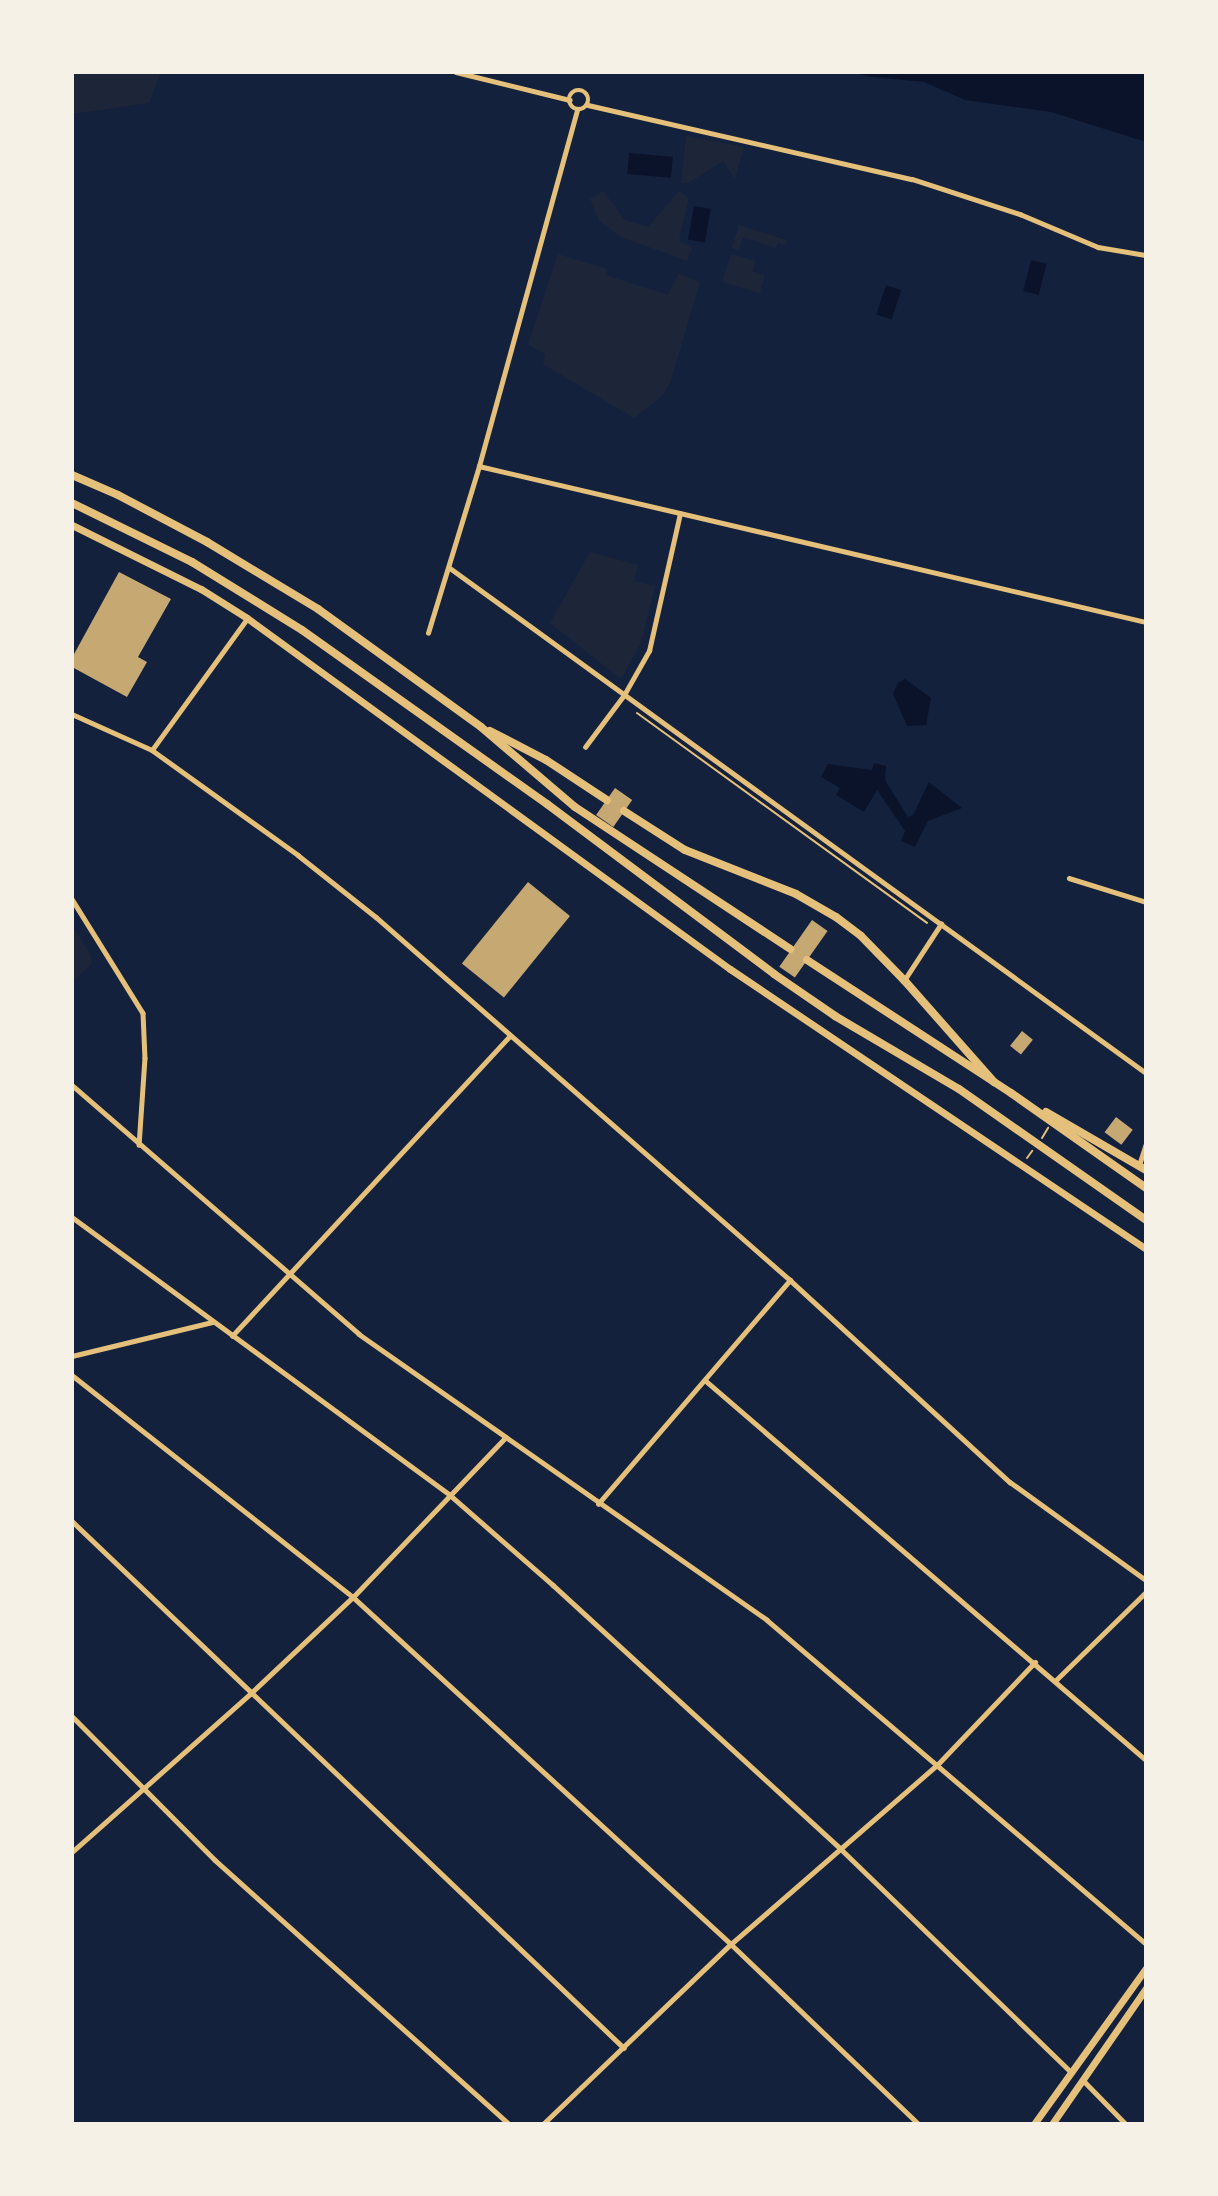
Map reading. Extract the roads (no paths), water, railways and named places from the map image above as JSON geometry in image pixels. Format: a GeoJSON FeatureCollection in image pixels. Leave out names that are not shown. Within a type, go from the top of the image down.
{"type":"FeatureCollection","features":[{"type":"Feature","properties":{"kind":"highway"},"geometry":{"type":"LineString","coordinates":[[72,475],[167,520],[318,609],[481,727],[575,807],[790,949]]}},
{"type":"Feature","properties":{"kind":"highway"},"geometry":{"type":"LineString","coordinates":[[72,503],[192,562],[290,622],[465,745],[774,974],[835,1016],[958,1089],[1146,1220]]}},
{"type":"Feature","properties":{"kind":"highway"},"geometry":{"type":"LineString","coordinates":[[481,727],[535,754],[607,800]]}},
{"type":"Feature","properties":{"kind":"highway"},"geometry":{"type":"LineString","coordinates":[[624,811],[685,850],[796,894],[836,917],[861,936],[904,980],[993,1082]]}},
{"type":"Feature","properties":{"kind":"highway"},"geometry":{"type":"LineString","coordinates":[[807,960],[993,1082],[1143,1168]]}},
{"type":"Feature","properties":{"kind":"highway"},"geometry":{"type":"LineString","coordinates":[[1011,1093],[1146,1188]]}},
{"type":"Feature","properties":{"kind":"main road"},"geometry":{"type":"LineString","coordinates":[[72,525],[203,590],[247,618],[730,969],[1146,1248]]}},
{"type":"Feature","properties":{"kind":"main road"},"geometry":{"type":"LineString","coordinates":[[1034,2124],[1146,1968]]}},
{"type":"Feature","properties":{"kind":"main road"},"geometry":{"type":"LineString","coordinates":[[1052,2124],[1146,1988]]}},
{"type":"Feature","properties":{"kind":"street"},"geometry":{"type":"LineString","coordinates":[[456,72],[570,100],[577,110]]}},
{"type":"Feature","properties":{"kind":"street"},"geometry":{"type":"LineString","coordinates":[[570,100],[574,92],[583,91],[588,95],[588,104]]}},
{"type":"Feature","properties":{"kind":"street"},"geometry":{"type":"LineString","coordinates":[[428,633],[450,568],[577,110],[588,104],[912,179],[1020,214],[1098,247],[1146,255]]}},
{"type":"Feature","properties":{"kind":"street"},"geometry":{"type":"LineString","coordinates":[[479,466],[1146,622]]}},
{"type":"Feature","properties":{"kind":"street"},"geometry":{"type":"LineString","coordinates":[[586,747],[624,695],[652,643],[680,513]]}},
{"type":"Feature","properties":{"kind":"street"},"geometry":{"type":"LineString","coordinates":[[450,568],[1146,1073]]}},
{"type":"Feature","properties":{"kind":"street"},"geometry":{"type":"LineString","coordinates":[[152,750],[247,618]]}},
{"type":"Feature","properties":{"kind":"street"},"geometry":{"type":"LineString","coordinates":[[72,714],[152,750],[298,855],[368,910],[790,1280],[1010,1482],[1146,1580]]}},
{"type":"Feature","properties":{"kind":"street"},"geometry":{"type":"LineString","coordinates":[[1069,878],[1146,902]]}},
{"type":"Feature","properties":{"kind":"street"},"geometry":{"type":"LineString","coordinates":[[72,899],[143,1013],[145,1058],[139,1145]]}},
{"type":"Feature","properties":{"kind":"street"},"geometry":{"type":"LineString","coordinates":[[904,980],[941,924]]}},
{"type":"Feature","properties":{"kind":"street"},"geometry":{"type":"LineString","coordinates":[[232,1336],[510,1036]]}},
{"type":"Feature","properties":{"kind":"street"},"geometry":{"type":"LineString","coordinates":[[72,1085],[359,1334],[504,1439],[767,1620],[1146,1944]]}},
{"type":"Feature","properties":{"kind":"street"},"geometry":{"type":"LineString","coordinates":[[1143,1168],[1146,1143]]}},
{"type":"Feature","properties":{"kind":"street"},"geometry":{"type":"LineString","coordinates":[[72,1217],[450,1495],[553,1585],[841,1849],[1072,2072]]}},
{"type":"Feature","properties":{"kind":"street"},"geometry":{"type":"LineString","coordinates":[[598,1504],[790,1280]]}},
{"type":"Feature","properties":{"kind":"street"},"geometry":{"type":"LineString","coordinates":[[72,1356],[214,1322]]}},
{"type":"Feature","properties":{"kind":"street"},"geometry":{"type":"LineString","coordinates":[[72,1375],[353,1597],[731,1944],[919,2124]]}},
{"type":"Feature","properties":{"kind":"street"},"geometry":{"type":"LineString","coordinates":[[706,1381],[1146,1760]]}},
{"type":"Feature","properties":{"kind":"street"},"geometry":{"type":"LineString","coordinates":[[72,1852],[250,1694],[353,1597],[504,1439]]}},
{"type":"Feature","properties":{"kind":"street"},"geometry":{"type":"LineString","coordinates":[[72,1521],[250,1694],[624,2048]]}},
{"type":"Feature","properties":{"kind":"street"},"geometry":{"type":"LineString","coordinates":[[1056,1680],[1146,1592]]}},
{"type":"Feature","properties":{"kind":"street"},"geometry":{"type":"LineString","coordinates":[[543,2124],[731,1944],[937,1765],[1035,1662]]}},
{"type":"Feature","properties":{"kind":"street"},"geometry":{"type":"LineString","coordinates":[[72,1716],[141,1789],[215,1860],[509,2124]]}},
{"type":"Feature","properties":{"kind":"street"},"geometry":{"type":"LineString","coordinates":[[1083,2080],[1126,2124]]}}]}
